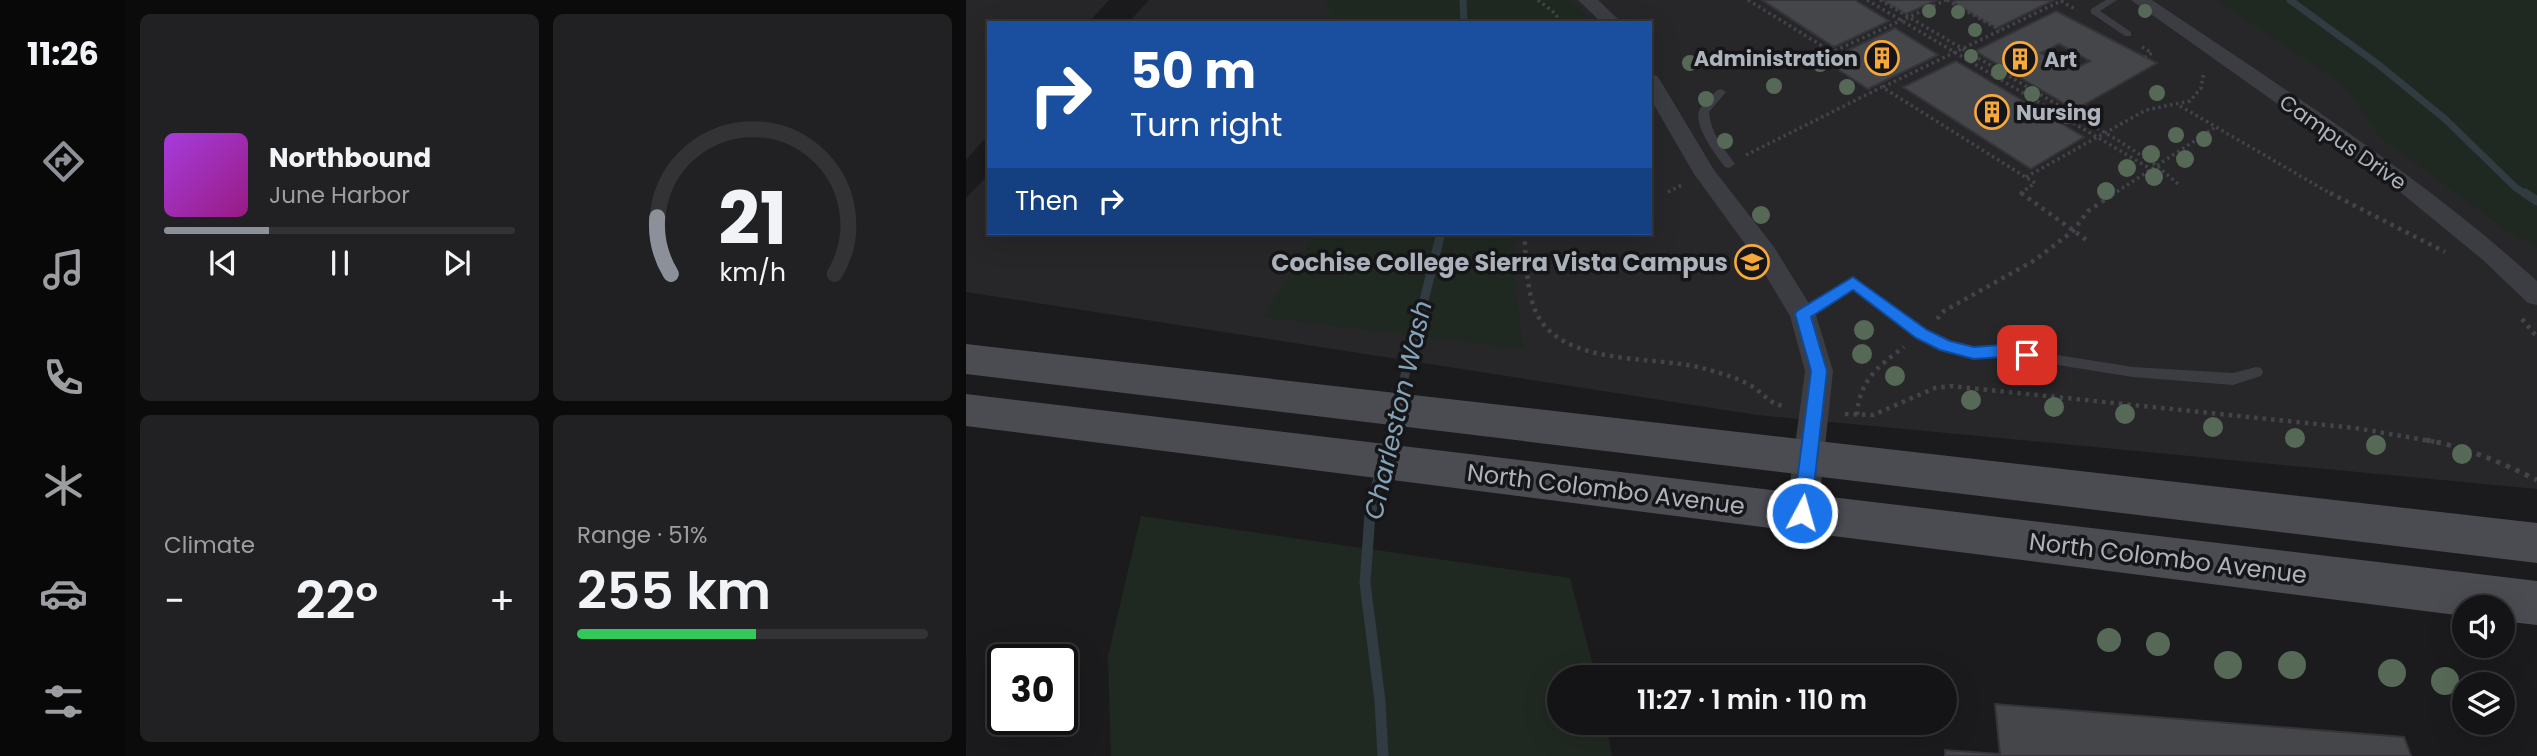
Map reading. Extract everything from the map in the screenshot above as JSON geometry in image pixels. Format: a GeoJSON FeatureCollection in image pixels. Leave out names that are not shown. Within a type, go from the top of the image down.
{"type":"FeatureCollection","features":[{"type":"Feature","properties":{"kind":"street"},"geometry":{"type":"LineString","coordinates":[[1587,0],[1611,21]]}},
{"type":"Feature","properties":{"kind":"street","name":"Campus Drive"},"geometry":{"type":"LineString","coordinates":[[2140,0],[2400,181],[2491,251],[2537,296]]}},
{"type":"Feature","properties":{"kind":"street"},"geometry":{"type":"LineString","coordinates":[[1652,83],[1705,174],[1765,253],[1802,314],[1819,371],[1802,513]]}},
{"type":"Feature","properties":{"kind":"street"},"geometry":{"type":"LineString","coordinates":[[966,359],[2537,542]]}},
{"type":"Feature","properties":{"kind":"street","name":"North Colombo Avenue"},"geometry":{"type":"LineString","coordinates":[[966,410],[2537,603]]}},
{"type":"Feature","properties":{"kind":"lane"},"geometry":{"type":"LineString","coordinates":[[2112,0],[2094,11],[2128,34]]}},
{"type":"Feature","properties":{"kind":"lane"},"geometry":{"type":"LineString","coordinates":[[1721,92],[1704,111],[1704,121],[1708,135],[1728,164]]}},
{"type":"Feature","properties":{"kind":"lane"},"geometry":{"type":"LineString","coordinates":[[1802,314],[1853,283],[1921,334],[1946,346],[1974,353],[2000,351],[2133,372],[2233,379],[2256,372]]}},
{"type":"Feature","properties":{"kind":"path"},"geometry":{"type":"LineString","coordinates":[[1538,0],[1556,14],[1558,21]]}},
{"type":"Feature","properties":{"kind":"path"},"geometry":{"type":"LineString","coordinates":[[1748,0],[1832,52],[1947,0],[2001,30]]}},
{"type":"Feature","properties":{"kind":"path"},"geometry":{"type":"LineString","coordinates":[[1867,0],[2150,168]]}},
{"type":"Feature","properties":{"kind":"path"},"geometry":{"type":"LineString","coordinates":[[1880,0],[2156,165],[2178,184]]}},
{"type":"Feature","properties":{"kind":"path"},"geometry":{"type":"LineString","coordinates":[[1728,164],[2063,0]]}},
{"type":"Feature","properties":{"kind":"path"},"geometry":{"type":"LineString","coordinates":[[2026,177],[2156,106],[2180,106],[2192,100],[2202,91],[2205,75],[2199,64]]}},
{"type":"Feature","properties":{"kind":"path"},"geometry":{"type":"LineString","coordinates":[[1882,87],[2035,183],[2021,193],[2088,241]]}},
{"type":"Feature","properties":{"kind":"path"},"geometry":{"type":"LineString","coordinates":[[2180,106],[2346,202],[2447,254]]}},
{"type":"Feature","properties":{"kind":"path"},"geometry":{"type":"LineString","coordinates":[[1857,415],[1856,396],[1871,373],[1921,334],[1944,311],[1995,281],[2015,273],[2073,231],[2088,211],[2214,128]]}},
{"type":"Feature","properties":{"kind":"path"},"geometry":{"type":"LineString","coordinates":[[1668,192],[1705,174]]}},
{"type":"Feature","properties":{"kind":"path"},"geometry":{"type":"LineString","coordinates":[[1524,235],[1531,299],[1541,322],[1557,340],[1584,351],[1689,365],[1727,375],[1753,387],[1775,405],[1873,415],[1935,388],[1950,386],[2355,428],[2453,445],[2490,457],[2537,480]]}},
{"type":"Feature","properties":{"kind":"path"},"geometry":{"type":"LineString","coordinates":[[2520,317],[2537,337]]}},
{"type":"Feature","properties":{"kind":"shaded area"},"geometry":{"type":"Polygon","coordinates":[[[966,0],[1109,0],[1090,21],[987,21],[987,136],[966,160],[966,0]]]}},
{"type":"Feature","properties":{"kind":"shaded area","name":"Cochise College Sierra Vista Campus"},"geometry":{"type":"Polygon","coordinates":[[[1149,0],[2537,0],[2537,489],[1757,415],[966,292],[966,198],[987,176],[987,235],[1652,235],[1652,21],[1130,21],[1149,0]]]}},
{"type":"Feature","properties":{"kind":"shaded area"},"geometry":{"type":"Polygon","coordinates":[[[1324,0],[1569,0],[1588,21],[1336,21],[1324,0]]]}},
{"type":"Feature","properties":{"kind":"shaded area"},"geometry":{"type":"Polygon","coordinates":[[[2217,0],[2537,0],[2537,248],[2506,230],[2381,138],[2346,87],[2217,0]]]}},
{"type":"Feature","properties":{"kind":"shaded area"},"geometry":{"type":"Polygon","coordinates":[[[1316,235],[1515,235],[1515,284],[1524,349],[1262,317],[1316,235]]]}},
{"type":"Feature","properties":{"kind":"shaded area"},"geometry":{"type":"Polygon","coordinates":[[[1141,516],[1570,578],[1593,665],[1547,665],[1547,735],[1608,735],[1612,756],[1111,756],[1108,656],[1141,516]]]}},
{"type":"Feature","properties":{"kind":"building"},"geometry":{"type":"Polygon","coordinates":[[[1762,0],[1855,0],[1889,21],[1834,47],[1762,0]]]}},
{"type":"Feature","properties":{"kind":"building"},"geometry":{"type":"Polygon","coordinates":[[[1882,0],[1937,0],[1906,14],[1882,0]]]}},
{"type":"Feature","properties":{"kind":"building"},"geometry":{"type":"Polygon","coordinates":[[[2054,0],[1997,28],[1952,2],[2054,0]]]}},
{"type":"Feature","properties":{"kind":"building","name":"Art"},"geometry":{"type":"Polygon","coordinates":[[[2056,11],[2157,63],[2075,110],[1975,51],[2056,11]],[[2059,44],[2041,53],[2073,70],[2090,61],[2059,44]]]}},
{"type":"Feature","properties":{"kind":"building","name":"Administration"},"geometry":{"type":"Polygon","coordinates":[[[1895,28],[1938,55],[1868,89],[1825,61],[1895,28]]]}},
{"type":"Feature","properties":{"kind":"building","name":"Nursing"},"geometry":{"type":"Polygon","coordinates":[[[1956,61],[2084,137],[2031,169],[1903,87],[1956,61]]]}},
{"type":"Feature","properties":{"kind":"building"},"geometry":{"type":"Polygon","coordinates":[[[1995,704],[2404,737],[2411,756],[1945,756],[1945,750],[2000,754],[1995,704]]]}},
{"type":"Feature","properties":{"kind":"waterway","name":"Charleston Wash"},"geometry":{"type":"LineString","coordinates":[[1463,0],[1464,21]]}},
{"type":"Feature","properties":{"kind":"waterway"},"geometry":{"type":"LineString","coordinates":[[2290,0],[2379,65],[2445,119],[2515,187],[2527,195]]}},
{"type":"Feature","properties":{"kind":"waterway"},"geometry":{"type":"LineString","coordinates":[[2525,193],[2537,201]]}},
{"type":"Feature","properties":{"kind":"waterway","name":"Charleston Wash"},"geometry":{"type":"LineString","coordinates":[[1388,442],[1440,235]]}},
{"type":"Feature","properties":{"kind":"waterway","name":"Charleston Wash"},"geometry":{"type":"LineString","coordinates":[[1385,454],[1388,440]]}},
{"type":"Feature","properties":{"kind":"waterway","name":"Charleston Wash"},"geometry":{"type":"LineString","coordinates":[[1381,469],[1370,514],[1365,583],[1380,701],[1383,756]]}},
{"type":"Feature","properties":{"kind":"place","name":"Administration"},"geometry":{"type":"Point","coordinates":[1882,58]}},
{"type":"Feature","properties":{"kind":"place","name":"Art"},"geometry":{"type":"Point","coordinates":[2020,59]}},
{"type":"Feature","properties":{"kind":"place","name":"Nursing"},"geometry":{"type":"Point","coordinates":[1992,112]}},
{"type":"Feature","properties":{"kind":"place","name":"Cochise College Sierra Vista Campus"},"geometry":{"type":"Point","coordinates":[1752,262]}},
{"type":"Feature","properties":{"kind":"route"},"geometry":{"type":"LineString","coordinates":[[1802,513],[1819,371],[1802,314],[1853,283],[1921,334],[1946,346],[1974,353],[2000,351],[2027,355]]}}]}
